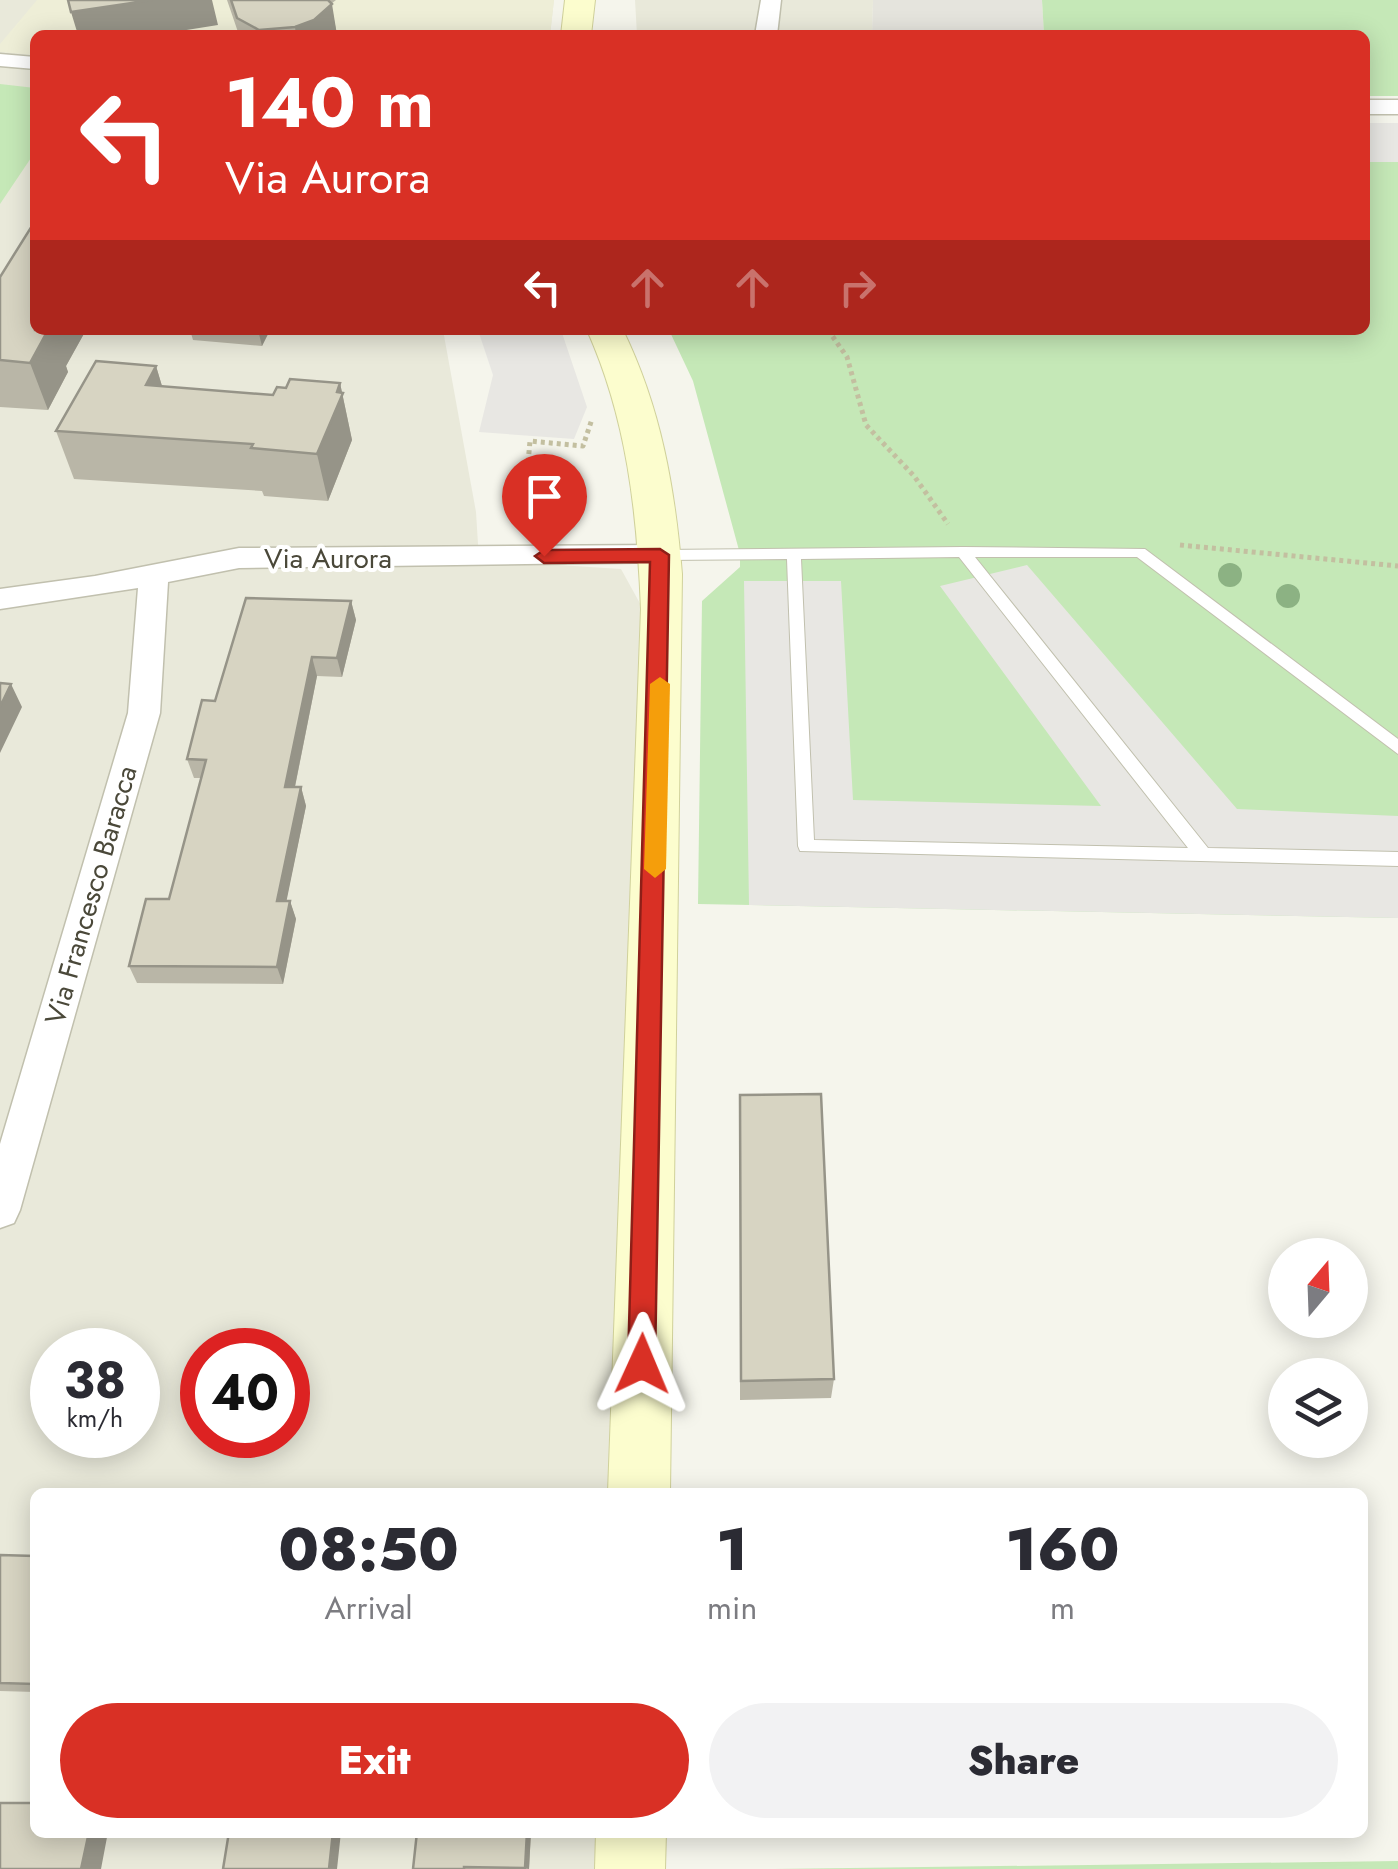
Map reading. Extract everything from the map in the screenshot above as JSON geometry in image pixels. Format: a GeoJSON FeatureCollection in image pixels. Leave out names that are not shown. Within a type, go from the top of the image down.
{"type":"FeatureCollection","features":[{"type":"Feature","properties":{"kind":"street"},"geometry":{"type":"LineString","coordinates":[[577,30],[580,0]]}},
{"type":"Feature","properties":{"kind":"street"},"geometry":{"type":"LineString","coordinates":[[767,30],[771,0]]}},
{"type":"Feature","properties":{"kind":"street"},"geometry":{"type":"LineString","coordinates":[[0,60],[30,63]]}},
{"type":"Feature","properties":{"kind":"street"},"geometry":{"type":"LineString","coordinates":[[1370,107],[1398,107]]}},
{"type":"Feature","properties":{"kind":"street"},"geometry":{"type":"LineString","coordinates":[[607,335],[628,380],[660,555],[638,1488]]}},
{"type":"Feature","properties":{"kind":"street","name":"Via Aurora"},"geometry":{"type":"LineString","coordinates":[[0,599],[154,576],[240,558],[660,555]]}},
{"type":"Feature","properties":{"kind":"street","name":"Via Francesco Baracca"},"geometry":{"type":"LineString","coordinates":[[0,1210],[144,714],[154,576]]}},
{"type":"Feature","properties":{"kind":"street"},"geometry":{"type":"LineString","coordinates":[[630,1869],[631,1838]]}},
{"type":"Feature","properties":{"kind":"lane"},"geometry":{"type":"LineString","coordinates":[[963,552],[1203,855]]}},
{"type":"Feature","properties":{"kind":"lane"},"geometry":{"type":"LineString","coordinates":[[660,555],[1140,552],[1398,748]]}},
{"type":"Feature","properties":{"kind":"lane"},"geometry":{"type":"LineString","coordinates":[[794,554],[806,846],[1398,860]]}},
{"type":"Feature","properties":{"kind":"path"},"geometry":{"type":"LineString","coordinates":[[831,335],[846,357],[866,425],[944,513],[953,536]]}},
{"type":"Feature","properties":{"kind":"path"},"geometry":{"type":"LineString","coordinates":[[572,556],[564,534],[543,524],[528,463],[530,441],[583,446],[598,404]]}},
{"type":"Feature","properties":{"kind":"path"},"geometry":{"type":"LineString","coordinates":[[1166,544],[1398,566]]}},
{"type":"Feature","properties":{"kind":"shaded area"},"geometry":{"type":"Polygon","coordinates":[[[0,0],[554,0],[551,30],[30,30],[30,335],[444,335],[476,512],[479,560],[621,569],[648,618],[613,1488],[30,1488],[30,1838],[599,1838],[597,1869],[0,1869],[0,0]]]}},
{"type":"Feature","properties":{"kind":"shaded area"},"geometry":{"type":"Polygon","coordinates":[[[37,0],[554,0],[551,30],[30,30],[30,55],[0,52],[0,44],[37,0]]]}},
{"type":"Feature","properties":{"kind":"shaded area"},"geometry":{"type":"Polygon","coordinates":[[[635,0],[873,0],[872,30],[637,30],[635,0]]]}},
{"type":"Feature","properties":{"kind":"shaded area"},"geometry":{"type":"Polygon","coordinates":[[[873,0],[1042,0],[1044,30],[872,30],[873,0]]]}},
{"type":"Feature","properties":{"kind":"shaded area"},"geometry":{"type":"Polygon","coordinates":[[[1370,123],[1398,123],[1398,162],[1370,162],[1370,123]]]}},
{"type":"Feature","properties":{"kind":"shaded area"},"geometry":{"type":"Polygon","coordinates":[[[480,335],[563,335],[587,407],[574,439],[479,432],[493,375],[480,335]]]}},
{"type":"Feature","properties":{"kind":"shaded area"},"geometry":{"type":"Polygon","coordinates":[[[1027,565],[1237,809],[1398,816],[1398,918],[749,905],[744,581],[841,581],[853,800],[1101,806],[940,586],[1027,565]]]}},
{"type":"Feature","properties":{"kind":"green space"},"geometry":{"type":"Polygon","coordinates":[[[1042,0],[1398,0],[1398,96],[1370,96],[1370,30],[1044,30],[1042,0]]]}},
{"type":"Feature","properties":{"kind":"green space"},"geometry":{"type":"Polygon","coordinates":[[[0,84],[30,87],[30,159],[0,204],[0,84]]]}},
{"type":"Feature","properties":{"kind":"green space"},"geometry":{"type":"Polygon","coordinates":[[[1370,162],[1398,162],[1398,918],[698,904],[702,601],[740,567],[740,554],[693,381],[671,335],[1370,335],[1370,162]]]}},
{"type":"Feature","properties":{"kind":"green space"},"geometry":{"type":"Polygon","coordinates":[[[1398,1861],[1398,1869],[774,1869],[1398,1861]]]}},
{"type":"Feature","properties":{"kind":"building"},"geometry":{"type":"Polygon","coordinates":[[[68,0],[152,0],[71,12],[68,0]]]}},
{"type":"Feature","properties":{"kind":"building"},"geometry":{"type":"Polygon","coordinates":[[[231,0],[328,0],[332,4],[314,20],[295,27],[259,30],[237,18],[231,0]]]}},
{"type":"Feature","properties":{"kind":"building"},"geometry":{"type":"Polygon","coordinates":[[[30,229],[30,335],[45,335],[30,363],[0,360],[0,277],[30,229]]]}},
{"type":"Feature","properties":{"kind":"building"},"geometry":{"type":"Polygon","coordinates":[[[96,361],[156,366],[146,385],[273,395],[277,387],[286,388],[290,379],[340,383],[337,392],[343,393],[317,454],[251,448],[253,444],[56,431],[96,361]]]}},
{"type":"Feature","properties":{"kind":"building"},"geometry":{"type":"Polygon","coordinates":[[[246,598],[351,601],[337,658],[312,657],[285,787],[301,787],[277,901],[290,901],[277,967],[129,966],[146,899],[169,899],[206,760],[187,759],[202,700],[215,701],[246,598]]]}},
{"type":"Feature","properties":{"kind":"building"},"geometry":{"type":"Polygon","coordinates":[[[0,683],[11,684],[0,707],[0,683]]]}},
{"type":"Feature","properties":{"kind":"building"},"geometry":{"type":"Polygon","coordinates":[[[821,1094],[834,1379],[741,1381],[740,1095],[821,1094]]]}},
{"type":"Feature","properties":{"kind":"building"},"geometry":{"type":"Polygon","coordinates":[[[0,1555],[30,1556],[30,1684],[0,1683],[0,1555]]]}},
{"type":"Feature","properties":{"kind":"building"},"geometry":{"type":"Polygon","coordinates":[[[0,1803],[30,1803],[30,1838],[88,1838],[81,1869],[0,1869],[0,1803]]]}},
{"type":"Feature","properties":{"kind":"building"},"geometry":{"type":"Polygon","coordinates":[[[228,1838],[332,1838],[329,1869],[223,1869],[228,1838]]]}},
{"type":"Feature","properties":{"kind":"building"},"geometry":{"type":"Polygon","coordinates":[[[416,1838],[527,1838],[525,1868],[413,1869],[416,1838]]]}},
{"type":"Feature","properties":{"kind":"slow traffic"},"geometry":{"type":"LineString","coordinates":[[655,869],[660,684]]}},
{"type":"Feature","properties":{"kind":"route"},"geometry":{"type":"LineString","coordinates":[[544,556],[660,555],[662,610],[642,1364]]}}]}
